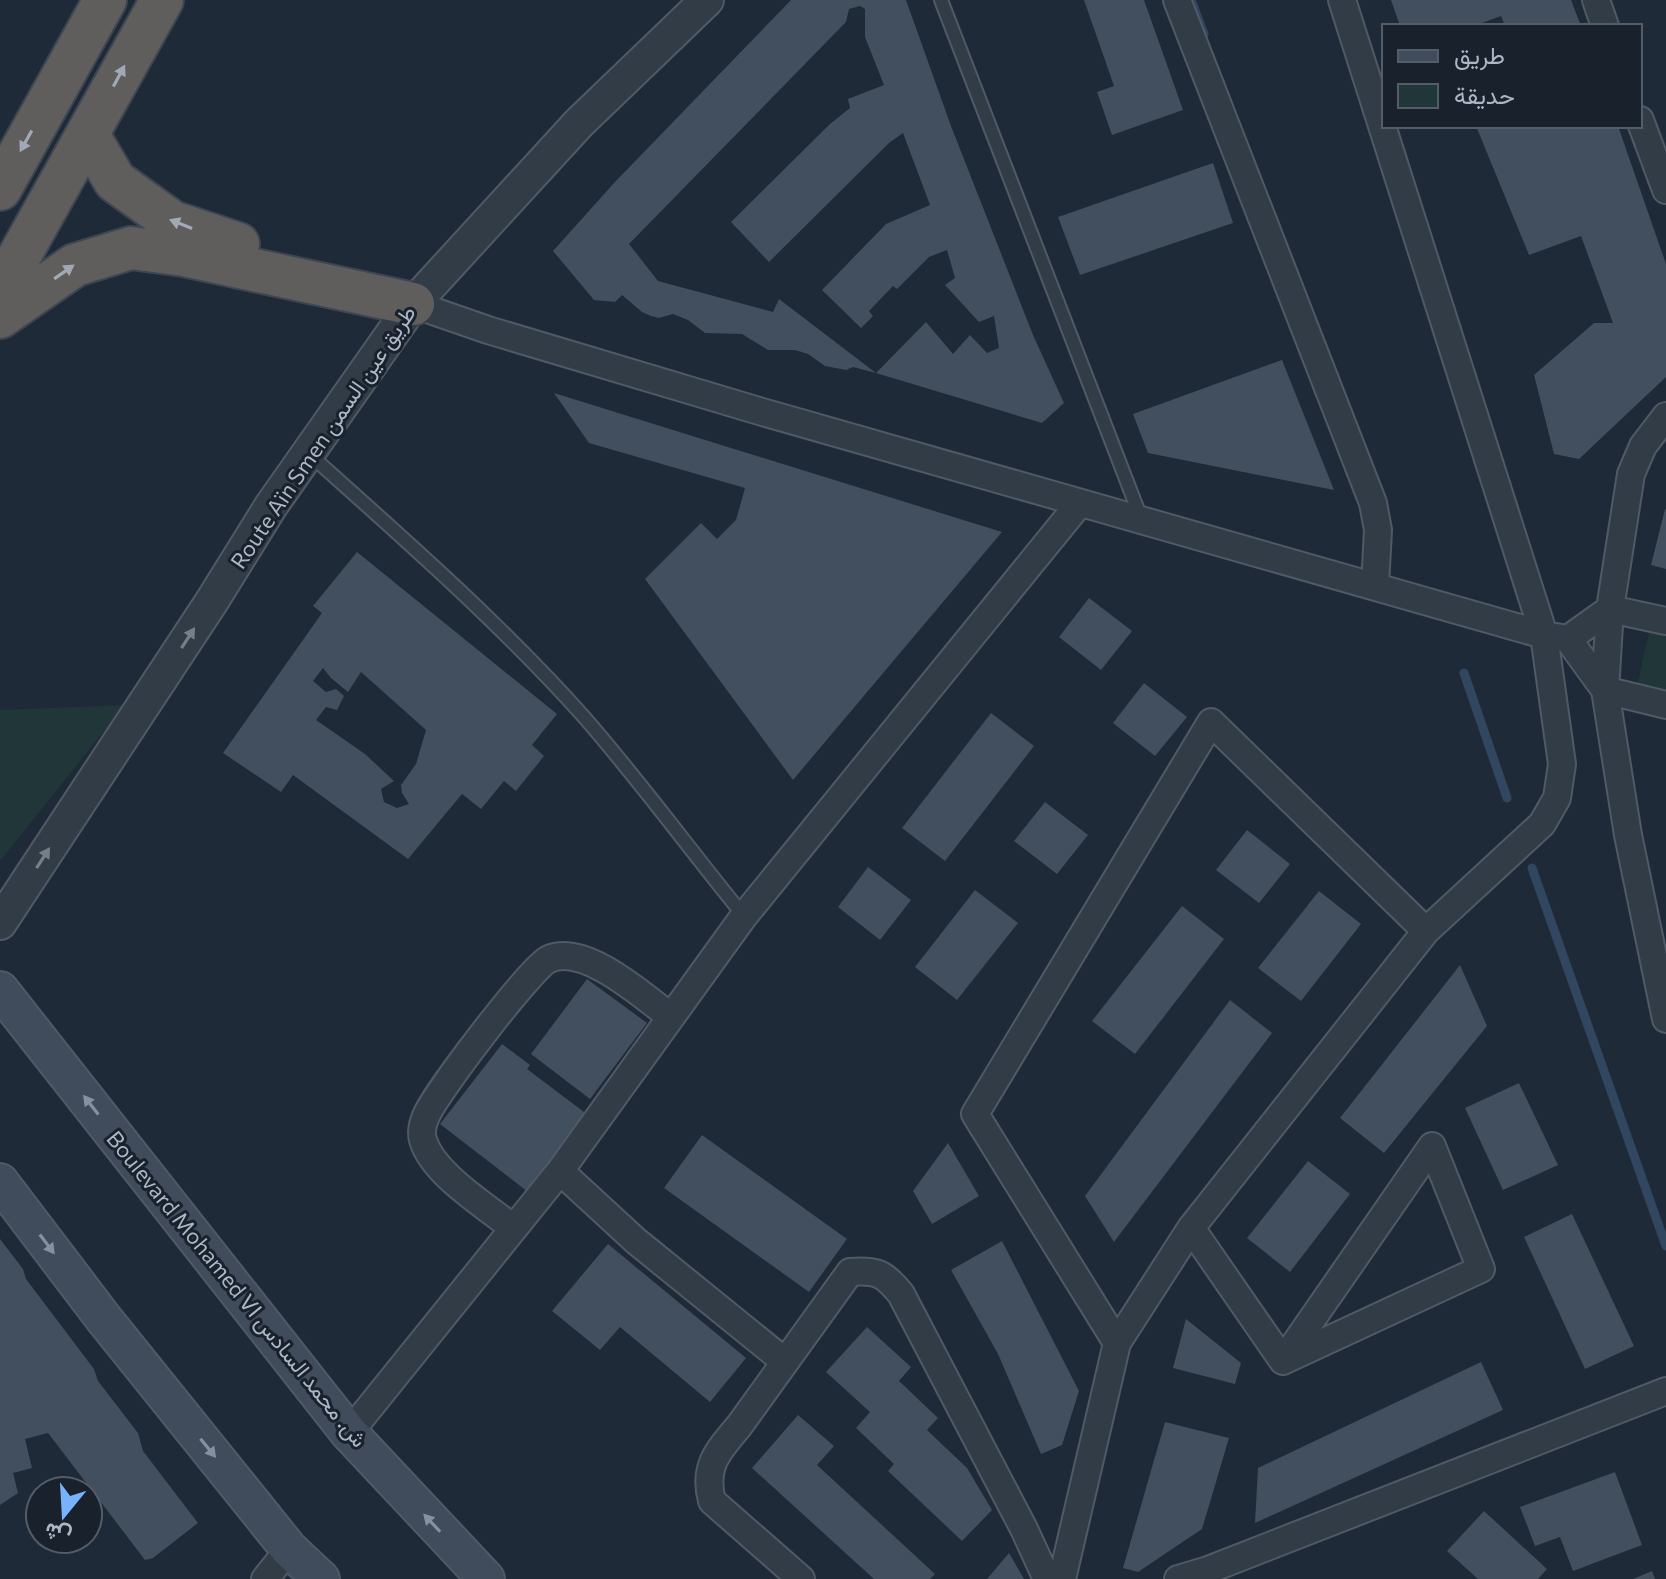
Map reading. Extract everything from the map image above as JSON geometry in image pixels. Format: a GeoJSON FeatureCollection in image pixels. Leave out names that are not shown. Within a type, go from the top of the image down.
{"type":"FeatureCollection","features":[{"type":"Feature","properties":{"kind":"highway"},"geometry":{"type":"LineString","coordinates":[[0,189],[105,0]]}},
{"type":"Feature","properties":{"kind":"highway"},"geometry":{"type":"LineString","coordinates":[[0,291],[162,0]]}},
{"type":"Feature","properties":{"kind":"highway"},"geometry":{"type":"LineString","coordinates":[[88,135],[115,181],[172,222],[413,304]]}},
{"type":"Feature","properties":{"kind":"highway"},"geometry":{"type":"LineString","coordinates":[[0,317],[75,265],[131,248],[184,255],[413,304]]}},
{"type":"Feature","properties":{"kind":"main road","name":"Boulevard Mohamed VI ش. محمد السادس"},"geometry":{"type":"LineString","coordinates":[[0,990],[349,1433],[486,1579]]}},
{"type":"Feature","properties":{"kind":"main road"},"geometry":{"type":"LineString","coordinates":[[0,1182],[114,1331],[289,1549],[321,1579]]}},
{"type":"Feature","properties":{"kind":"street","name":"Route Aïn Smen طريق عين السمن"},"geometry":{"type":"LineString","coordinates":[[0,923],[307,452],[413,304],[579,123],[707,0]]}},
{"type":"Feature","properties":{"kind":"street"},"geometry":{"type":"LineString","coordinates":[[1177,0],[1373,503],[1378,530],[1375,586]]}},
{"type":"Feature","properties":{"kind":"street"},"geometry":{"type":"LineString","coordinates":[[1342,0],[1382,119]]}},
{"type":"Feature","properties":{"kind":"street"},"geometry":{"type":"LineString","coordinates":[[1596,0],[1604,24]]}},
{"type":"Feature","properties":{"kind":"street"},"geometry":{"type":"LineString","coordinates":[[1642,125],[1666,190]]}},
{"type":"Feature","properties":{"kind":"street"},"geometry":{"type":"LineString","coordinates":[[1062,1579],[1117,1343],[1191,1228],[1426,931],[1532,835],[1551,812],[1557,798],[1562,764],[1556,637],[1385,128]]}},
{"type":"Feature","properties":{"kind":"street"},"geometry":{"type":"LineString","coordinates":[[413,304],[488,330],[1079,504],[1556,637],[1605,690],[1666,705]]}},
{"type":"Feature","properties":{"kind":"street"},"geometry":{"type":"LineString","coordinates":[[1666,416],[1643,446],[1631,474],[1610,609],[1605,690],[1628,835],[1659,945],[1666,1019]]}},
{"type":"Feature","properties":{"kind":"street"},"geometry":{"type":"LineString","coordinates":[[349,1433],[560,1171],[744,916],[1079,504]]}},
{"type":"Feature","properties":{"kind":"street"},"geometry":{"type":"LineString","coordinates":[[1556,637],[1610,609],[1666,621]]}},
{"type":"Feature","properties":{"kind":"street"},"geometry":{"type":"LineString","coordinates":[[1117,1343],[975,1114],[1211,722],[1426,931]]}},
{"type":"Feature","properties":{"kind":"street"},"geometry":{"type":"LineString","coordinates":[[513,1228],[440,1169],[427,1151],[422,1136],[426,1116],[451,1078],[525,981],[550,958],[572,957],[598,964],[671,1017]]}},
{"type":"Feature","properties":{"kind":"street"},"geometry":{"type":"LineString","coordinates":[[1432,1146],[1481,1269],[1283,1361],[1379,1222],[1432,1146]]}},
{"type":"Feature","properties":{"kind":"street"},"geometry":{"type":"LineString","coordinates":[[560,1171],[636,1241],[784,1361]]}},
{"type":"Feature","properties":{"kind":"street"},"geometry":{"type":"LineString","coordinates":[[1191,1228],[1283,1361]]}},
{"type":"Feature","properties":{"kind":"street"},"geometry":{"type":"LineString","coordinates":[[801,1579],[712,1501],[708,1483],[710,1468],[720,1449],[850,1272],[870,1270],[888,1277],[901,1294],[1047,1579]]}},
{"type":"Feature","properties":{"kind":"street"},"geometry":{"type":"LineString","coordinates":[[1178,1579],[1666,1391]]}},
{"type":"Feature","properties":{"kind":"street"},"geometry":{"type":"LineString","coordinates":[[265,1579],[289,1549]]}},
{"type":"Feature","properties":{"kind":"lane"},"geometry":{"type":"LineString","coordinates":[[941,0],[1142,521]]}},
{"type":"Feature","properties":{"kind":"lane"},"geometry":{"type":"LineString","coordinates":[[307,452],[434,566],[585,718],[744,916]]}},
{"type":"Feature","properties":{"kind":"green space"},"geometry":{"type":"Polygon","coordinates":[[[1650,628],[1666,632],[1666,693],[1637,686],[1650,628]]]}},
{"type":"Feature","properties":{"kind":"green space"},"geometry":{"type":"Polygon","coordinates":[[[125,705],[0,861],[0,710],[125,705]]]}},
{"type":"Feature","properties":{"kind":"building"},"geometry":{"type":"Polygon","coordinates":[[[791,0],[906,0],[951,126],[1033,335],[1064,403],[1042,423],[876,373],[853,367],[846,370],[825,366],[808,354],[795,350],[768,350],[742,334],[705,333],[688,320],[673,314],[659,318],[642,312],[622,295],[615,302],[594,300],[553,251],[614,183],[791,0]],[[860,6],[849,9],[846,22],[629,244],[658,281],[773,312],[779,299],[876,373],[926,322],[953,354],[970,335],[987,353],[999,348],[994,316],[979,322],[945,285],[955,278],[947,250],[929,257],[897,289],[893,286],[869,311],[873,316],[861,328],[822,290],[886,224],[930,205],[903,133],[889,143],[769,262],[731,222],[850,108],[848,99],[884,85],[865,37],[865,9],[860,6]]]}},
{"type":"Feature","properties":{"kind":"building"},"geometry":{"type":"Polygon","coordinates":[[[1084,0],[1144,0],[1183,110],[1112,135],[1097,92],[1114,86],[1084,0]]]}},
{"type":"Feature","properties":{"kind":"building"},"geometry":{"type":"Polygon","coordinates":[[[1391,0],[1571,0],[1580,24],[1504,24],[1501,16],[1479,24],[1399,24],[1391,0]]]}},
{"type":"Feature","properties":{"kind":"building"},"geometry":{"type":"Polygon","coordinates":[[[1477,128],[1619,128],[1666,264],[1666,377],[1579,459],[1554,454],[1534,375],[1594,323],[1613,323],[1581,236],[1529,255],[1477,128]]]}},
{"type":"Feature","properties":{"kind":"building"},"geometry":{"type":"Polygon","coordinates":[[[1213,163],[1233,223],[1080,275],[1058,217],[1213,163]]]}},
{"type":"Feature","properties":{"kind":"building"},"geometry":{"type":"Polygon","coordinates":[[[1282,360],[1334,490],[1148,453],[1133,414],[1282,360]]]}},
{"type":"Feature","properties":{"kind":"building"},"geometry":{"type":"Polygon","coordinates":[[[554,393],[1002,532],[793,780],[645,579],[701,523],[717,539],[736,520],[745,488],[589,443],[554,393]]]}},
{"type":"Feature","properties":{"kind":"building"},"geometry":{"type":"Polygon","coordinates":[[[1666,510],[1666,569],[1651,565],[1666,510]]]}},
{"type":"Feature","properties":{"kind":"building"},"geometry":{"type":"Polygon","coordinates":[[[357,552],[557,714],[532,745],[544,756],[516,791],[504,781],[481,809],[462,794],[408,859],[293,775],[281,792],[223,753],[322,613],[313,606],[357,552]],[[323,668],[313,681],[326,692],[336,689],[344,696],[337,710],[326,707],[316,720],[365,754],[394,781],[381,789],[384,802],[397,808],[409,804],[401,785],[416,764],[426,730],[361,672],[348,692],[323,668]]]}},
{"type":"Feature","properties":{"kind":"building"},"geometry":{"type":"Polygon","coordinates":[[[1089,598],[1132,631],[1101,670],[1059,637],[1089,598]]]}},
{"type":"Feature","properties":{"kind":"building"},"geometry":{"type":"Polygon","coordinates":[[[1144,683],[1187,717],[1155,756],[1113,723],[1144,683]]]}},
{"type":"Feature","properties":{"kind":"building"},"geometry":{"type":"Polygon","coordinates":[[[991,713],[1034,746],[945,861],[902,828],[991,713]]]}},
{"type":"Feature","properties":{"kind":"building"},"geometry":{"type":"Polygon","coordinates":[[[1045,802],[1088,835],[1057,874],[1014,841],[1045,802]]]}},
{"type":"Feature","properties":{"kind":"building"},"geometry":{"type":"Polygon","coordinates":[[[1247,830],[1290,864],[1259,903],[1216,870],[1247,830]]]}},
{"type":"Feature","properties":{"kind":"building"},"geometry":{"type":"Polygon","coordinates":[[[868,867],[911,900],[880,940],[838,907],[868,867]]]}},
{"type":"Feature","properties":{"kind":"building"},"geometry":{"type":"Polygon","coordinates":[[[975,890],[1018,923],[957,1000],[915,967],[975,890]]]}},
{"type":"Feature","properties":{"kind":"building"},"geometry":{"type":"Polygon","coordinates":[[[1319,891],[1361,924],[1301,1001],[1258,968],[1319,891]]]}},
{"type":"Feature","properties":{"kind":"building"},"geometry":{"type":"Polygon","coordinates":[[[1182,906],[1224,939],[1135,1054],[1092,1021],[1182,906]]]}},
{"type":"Feature","properties":{"kind":"building"},"geometry":{"type":"Polygon","coordinates":[[[1460,965],[1487,1026],[1384,1153],[1340,1118],[1460,965]]]}},
{"type":"Feature","properties":{"kind":"building"},"geometry":{"type":"Polygon","coordinates":[[[587,979],[647,1023],[590,1099],[531,1054],[587,979]]]}},
{"type":"Feature","properties":{"kind":"building"},"geometry":{"type":"Polygon","coordinates":[[[1230,1000],[1272,1033],[1114,1242],[1085,1196],[1230,1000]]]}},
{"type":"Feature","properties":{"kind":"building"},"geometry":{"type":"Polygon","coordinates":[[[502,1044],[530,1065],[527,1069],[588,1115],[528,1192],[440,1124],[502,1044]]]}},
{"type":"Feature","properties":{"kind":"building"},"geometry":{"type":"Polygon","coordinates":[[[1519,1083],[1558,1165],[1503,1190],[1465,1108],[1519,1083]]]}},
{"type":"Feature","properties":{"kind":"building"},"geometry":{"type":"Polygon","coordinates":[[[702,1135],[847,1239],[809,1292],[664,1188],[702,1135]]]}},
{"type":"Feature","properties":{"kind":"building"},"geometry":{"type":"Polygon","coordinates":[[[948,1143],[979,1196],[932,1224],[913,1191],[948,1143]]]}},
{"type":"Feature","properties":{"kind":"building"},"geometry":{"type":"Polygon","coordinates":[[[1308,1161],[1350,1194],[1290,1272],[1247,1238],[1308,1161]]]}},
{"type":"Feature","properties":{"kind":"building"},"geometry":{"type":"Polygon","coordinates":[[[1572,1214],[1634,1346],[1585,1369],[1524,1237],[1572,1214]]]}},
{"type":"Feature","properties":{"kind":"building"},"geometry":{"type":"Polygon","coordinates":[[[0,1239],[94,1369],[98,1381],[138,1433],[143,1451],[198,1523],[153,1558],[145,1560],[104,1506],[104,1475],[80,1475],[48,1433],[25,1439],[32,1468],[13,1473],[18,1493],[0,1505],[0,1239]]]}},
{"type":"Feature","properties":{"kind":"building"},"geometry":{"type":"Polygon","coordinates":[[[1002,1241],[1079,1391],[1062,1445],[1041,1454],[998,1354],[951,1270],[1002,1241]]]}},
{"type":"Feature","properties":{"kind":"building"},"geometry":{"type":"Polygon","coordinates":[[[608,1244],[746,1358],[710,1402],[620,1327],[600,1350],[552,1311],[608,1244]]]}},
{"type":"Feature","properties":{"kind":"building"},"geometry":{"type":"Polygon","coordinates":[[[1186,1319],[1241,1363],[1235,1384],[1173,1368],[1186,1319]]]}},
{"type":"Feature","properties":{"kind":"building"},"geometry":{"type":"Polygon","coordinates":[[[867,1327],[911,1367],[899,1381],[938,1418],[927,1430],[967,1468],[992,1510],[962,1541],[888,1471],[894,1464],[856,1428],[870,1412],[826,1372],[867,1327]]]}},
{"type":"Feature","properties":{"kind":"building"},"geometry":{"type":"Polygon","coordinates":[[[1481,1362],[1503,1410],[1255,1523],[1258,1468],[1481,1362]]]}},
{"type":"Feature","properties":{"kind":"building"},"geometry":{"type":"Polygon","coordinates":[[[798,1415],[834,1446],[817,1465],[935,1574],[930,1579],[874,1579],[752,1468],[798,1415]]]}},
{"type":"Feature","properties":{"kind":"building"},"geometry":{"type":"Polygon","coordinates":[[[1165,1422],[1229,1438],[1202,1529],[1138,1572],[1123,1568],[1165,1422]]]}},
{"type":"Feature","properties":{"kind":"building"},"geometry":{"type":"Polygon","coordinates":[[[1615,1472],[1642,1545],[1573,1571],[1560,1537],[1535,1546],[1520,1507],[1615,1472]]]}},
{"type":"Feature","properties":{"kind":"building"},"geometry":{"type":"Polygon","coordinates":[[[1484,1511],[1547,1569],[1538,1579],[1478,1579],[1447,1551],[1484,1511]]]}},
{"type":"Feature","properties":{"kind":"building"},"geometry":{"type":"Polygon","coordinates":[[[1009,1553],[1024,1579],[987,1579],[1009,1553]]]}},
{"type":"Feature","properties":{"kind":"building"},"geometry":{"type":"Polygon","coordinates":[[[1652,1571],[1655,1579],[1633,1579],[1652,1571]]]}},
{"type":"Feature","properties":{"kind":"waterway"},"geometry":{"type":"LineString","coordinates":[[1191,0],[1204,34]]}},
{"type":"Feature","properties":{"kind":"waterway"},"geometry":{"type":"LineString","coordinates":[[1464,673],[1507,798]]}},
{"type":"Feature","properties":{"kind":"waterway"},"geometry":{"type":"LineString","coordinates":[[1532,868],[1666,1246]]}}]}
